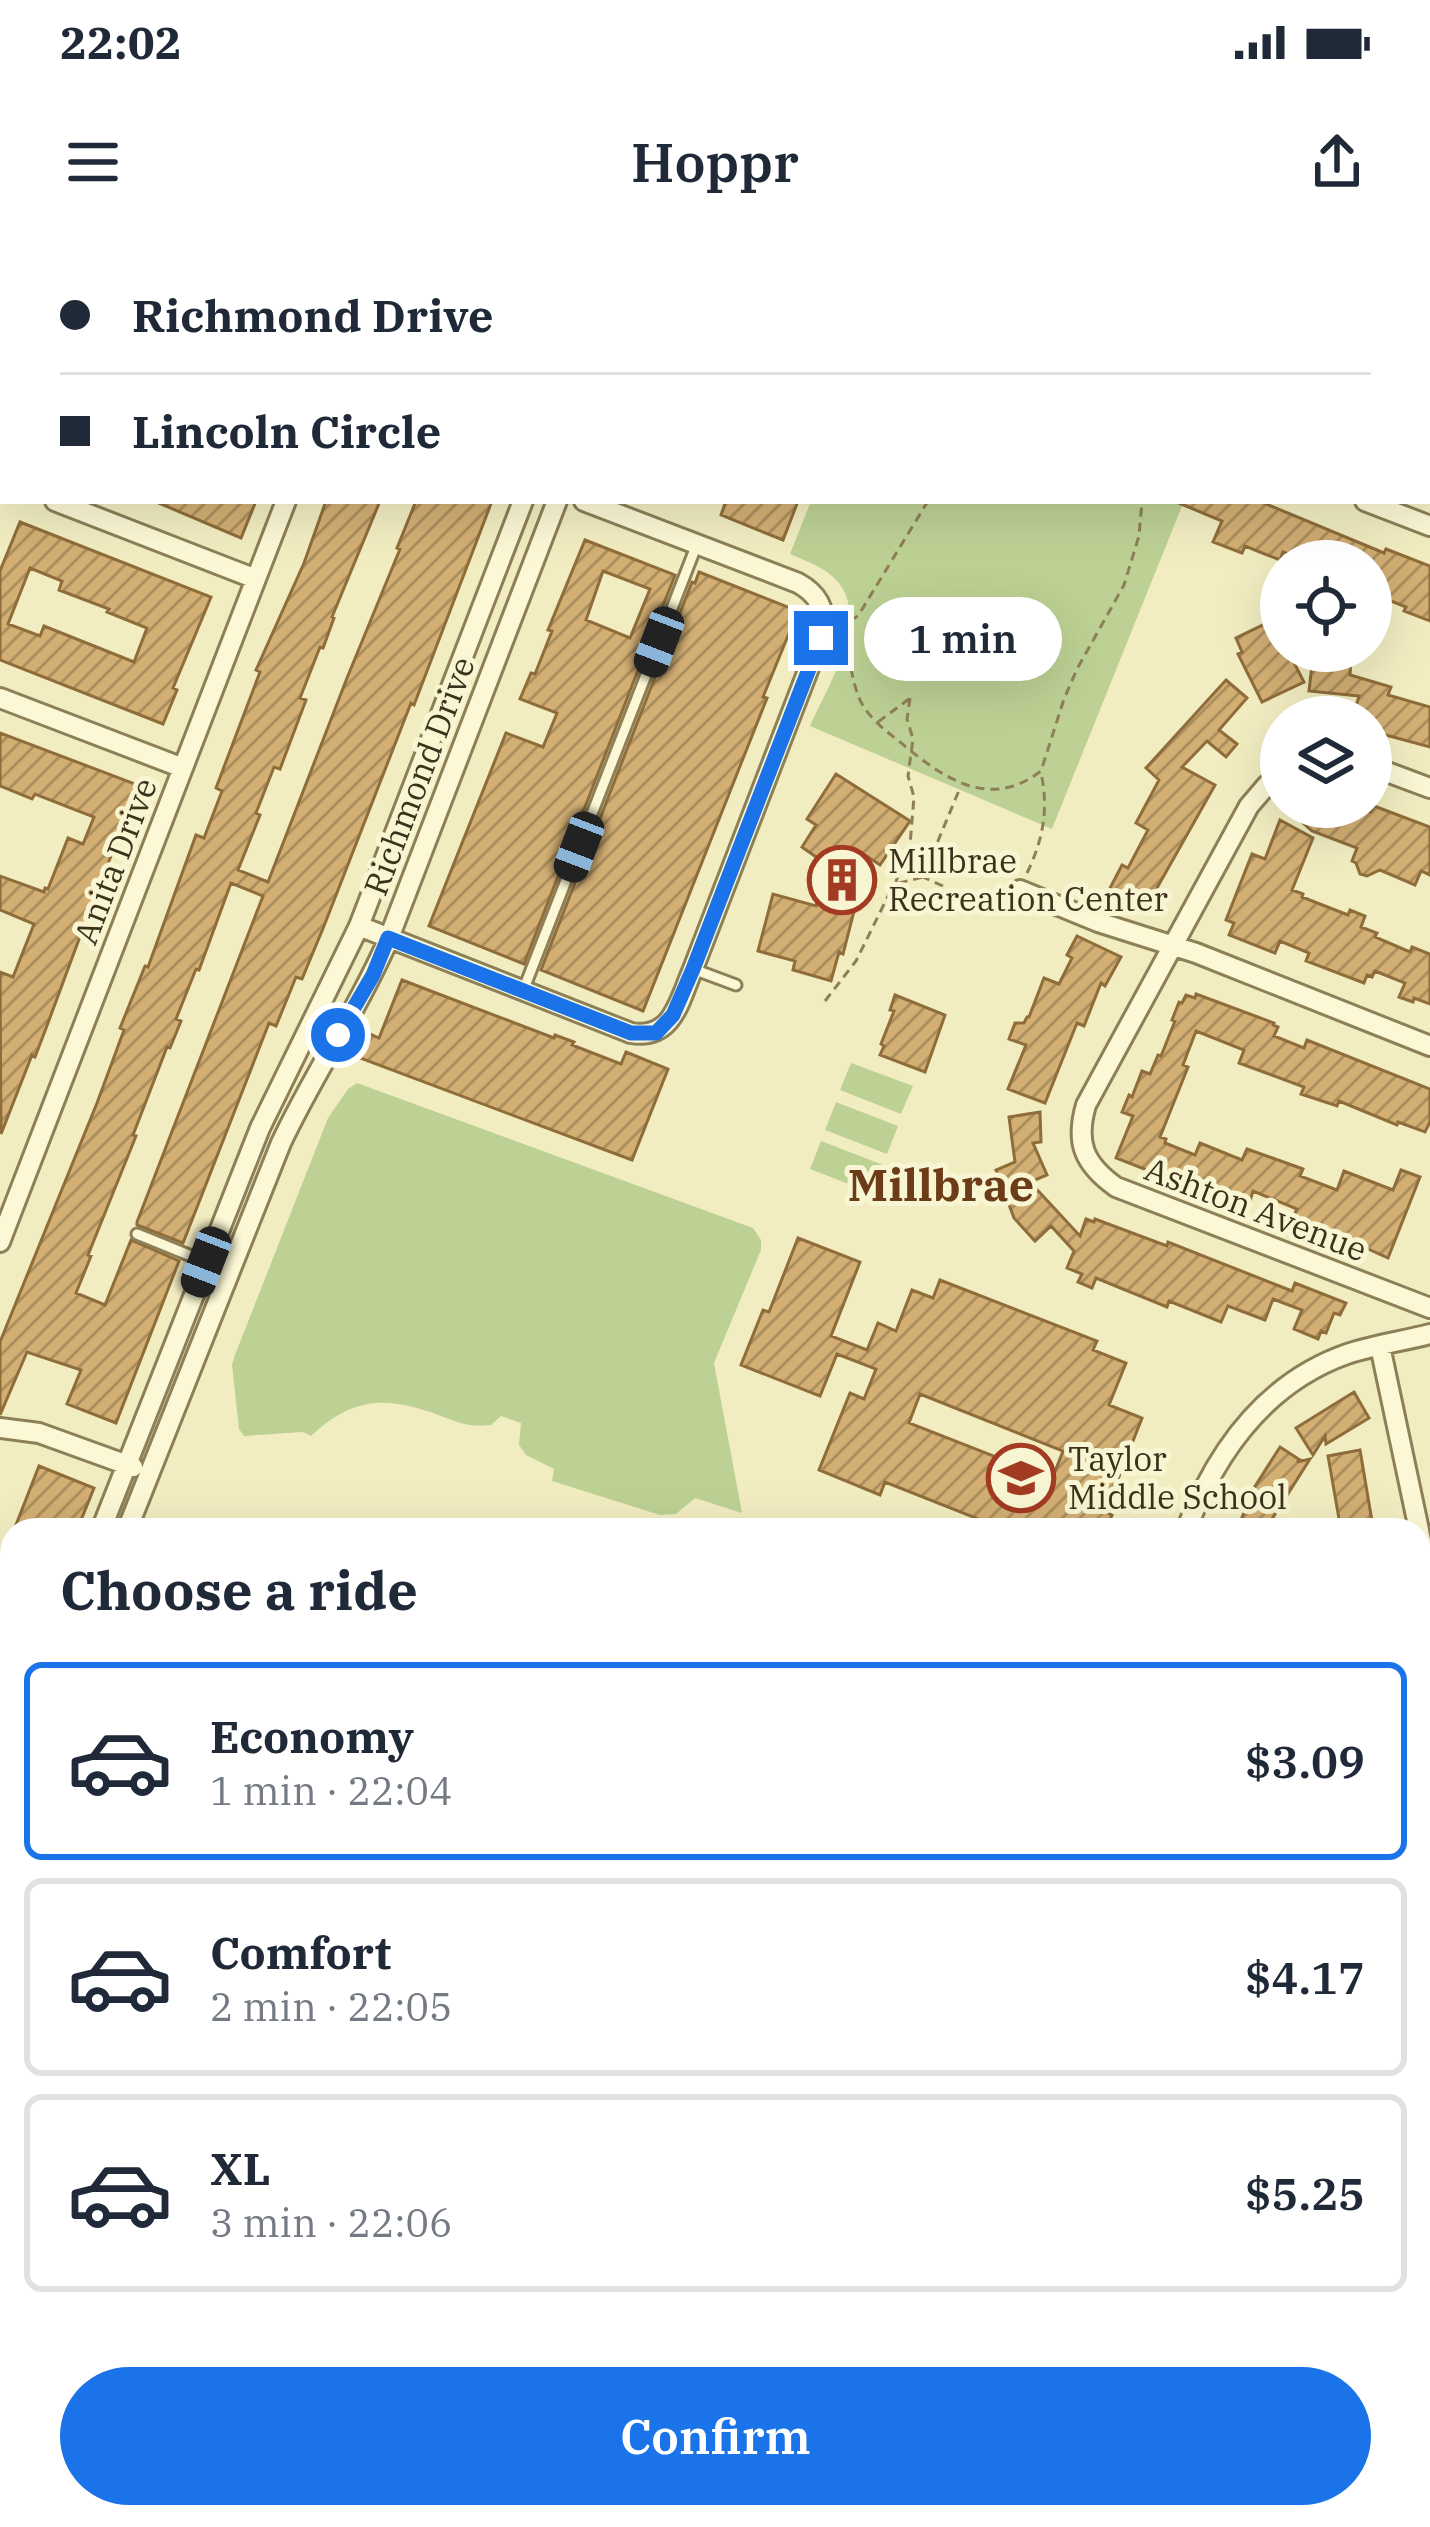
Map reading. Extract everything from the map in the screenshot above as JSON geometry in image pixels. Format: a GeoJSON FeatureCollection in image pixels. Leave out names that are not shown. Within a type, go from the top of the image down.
{"type":"FeatureCollection","features":[{"type":"Feature","properties":{"kind":"street"},"geometry":{"type":"LineString","coordinates":[[63,504],[256,579]]}},
{"type":"Feature","properties":{"kind":"street","name":"Anita Drive"},"geometry":{"type":"LineString","coordinates":[[0,1242],[285,504]]}},
{"type":"Feature","properties":{"kind":"street","name":"Richmond Drive"},"geometry":{"type":"LineString","coordinates":[[106,1518],[260,1127],[358,926],[522,504]]}},
{"type":"Feature","properties":{"kind":"street","name":"Richmond Drive"},"geometry":{"type":"LineString","coordinates":[[132,1518],[280,1143],[373,975],[556,504]]}},
{"type":"Feature","properties":{"kind":"street"},"geometry":{"type":"LineString","coordinates":[[358,926],[631,1033],[656,1033],[673,1015],[824,629],[824,615],[812,591],[798,583],[592,504]]}},
{"type":"Feature","properties":{"kind":"street"},"geometry":{"type":"LineString","coordinates":[[1373,504],[1430,526]]}},
{"type":"Feature","properties":{"kind":"street"},"geometry":{"type":"LineString","coordinates":[[0,698],[183,768]]}},
{"type":"Feature","properties":{"kind":"street"},"geometry":{"type":"LineString","coordinates":[[1392,774],[1430,788]]}},
{"type":"Feature","properties":{"kind":"street"},"geometry":{"type":"LineString","coordinates":[[1172,947],[1260,793]]}},
{"type":"Feature","properties":{"kind":"street"},"geometry":{"type":"LineString","coordinates":[[1012,887],[1098,922],[1196,953],[1430,1046]]}},
{"type":"Feature","properties":{"kind":"street","name":"Ashton Avenue"},"geometry":{"type":"LineString","coordinates":[[1172,947],[1086,1105],[1081,1141],[1098,1175],[1115,1187],[1430,1309]]}},
{"type":"Feature","properties":{"kind":"street"},"geometry":{"type":"LineString","coordinates":[[1191,1518],[1215,1466],[1259,1409],[1313,1370],[1346,1354],[1430,1334]]}},
{"type":"Feature","properties":{"kind":"street"},"geometry":{"type":"LineString","coordinates":[[1380,1346],[1416,1518]]}},
{"type":"Feature","properties":{"kind":"street"},"geometry":{"type":"LineString","coordinates":[[0,1428],[39,1433],[148,1474]]}},
{"type":"Feature","properties":{"kind":"lane"},"geometry":{"type":"LineString","coordinates":[[523,991],[697,544]]}},
{"type":"Feature","properties":{"kind":"lane"},"geometry":{"type":"LineString","coordinates":[[693,969],[736,986]]}},
{"type":"Feature","properties":{"kind":"lane"},"geometry":{"type":"LineString","coordinates":[[137,1234],[206,1262]]}},
{"type":"Feature","properties":{"kind":"path"},"geometry":{"type":"LineString","coordinates":[[926,504],[858,616],[847,622],[841,641],[862,704],[910,750],[974,789],[1015,787],[1041,771]]}},
{"type":"Feature","properties":{"kind":"path"},"geometry":{"type":"LineString","coordinates":[[1012,887],[1040,847],[1047,798],[1041,771],[1077,669],[1124,585],[1142,504]]}},
{"type":"Feature","properties":{"kind":"path"},"geometry":{"type":"LineString","coordinates":[[825,1001],[856,961],[910,845],[914,797],[908,776],[913,740],[907,719],[910,698],[877,722]]}},
{"type":"Feature","properties":{"kind":"path"},"geometry":{"type":"LineString","coordinates":[[923,877],[961,784]]}},
{"type":"Feature","properties":{"kind":"path"},"geometry":{"type":"LineString","coordinates":[[895,884],[923,877],[943,886]]}},
{"type":"Feature","properties":{"kind":"green space"},"geometry":{"type":"Polygon","coordinates":[[[810,504],[1183,504],[1052,829],[810,726],[844,650],[849,609],[844,591],[832,576],[790,554],[810,504]]]}},
{"type":"Feature","properties":{"kind":"green space"},"geometry":{"type":"Polygon","coordinates":[[[851,1063],[913,1086],[901,1114],[840,1090],[851,1063]]]}},
{"type":"Feature","properties":{"kind":"green space"},"geometry":{"type":"Polygon","coordinates":[[[357,1083],[753,1228],[761,1250],[714,1363],[742,1513],[695,1498],[676,1514],[660,1515],[552,1481],[554,1469],[526,1455],[519,1445],[521,1423],[501,1416],[491,1425],[476,1426],[400,1404],[370,1404],[341,1414],[311,1436],[303,1432],[244,1436],[239,1429],[235,1355],[328,1118],[357,1083]]]}},
{"type":"Feature","properties":{"kind":"green space"},"geometry":{"type":"Polygon","coordinates":[[[836,1102],[898,1126],[887,1154],[825,1130],[836,1102]]]}},
{"type":"Feature","properties":{"kind":"green space"},"geometry":{"type":"Polygon","coordinates":[[[821,1141],[883,1165],[872,1193],[810,1169],[821,1141]]]}},
{"type":"Feature","properties":{"kind":"building"},"geometry":{"type":"Polygon","coordinates":[[[161,504],[255,504],[241,538],[161,504]]]}},
{"type":"Feature","properties":{"kind":"building"},"geometry":{"type":"Polygon","coordinates":[[[325,504],[379,504],[300,698],[306,700],[280,769],[274,767],[238,870],[268,882],[415,504],[491,504],[302,979],[296,977],[276,1026],[269,1023],[183,1243],[137,1222],[263,896],[231,883],[76,1293],[105,1305],[131,1240],[179,1261],[116,1423],[67,1404],[81,1370],[27,1352],[0,1415],[0,1342],[97,1103],[124,1030],[120,1028],[148,967],[196,835],[204,838],[222,791],[216,788],[260,672],[256,670],[325,504]]]}},
{"type":"Feature","properties":{"kind":"building"},"geometry":{"type":"Polygon","coordinates":[[[725,504],[797,504],[783,540],[721,515],[725,504]]]}},
{"type":"Feature","properties":{"kind":"building"},"geometry":{"type":"Polygon","coordinates":[[[1181,504],[1266,504],[1353,540],[1260,540],[1260,552],[1245,546],[1242,553],[1213,542],[1222,521],[1181,504]]]}},
{"type":"Feature","properties":{"kind":"building"},"geometry":{"type":"Polygon","coordinates":[[[20,522],[211,597],[163,724],[0,660],[0,571],[20,522]],[[30,568],[8,624],[40,636],[44,626],[134,662],[147,628],[59,590],[62,581],[30,568]]]}},
{"type":"Feature","properties":{"kind":"building"},"geometry":{"type":"Polygon","coordinates":[[[585,540],[675,575],[524,964],[429,926],[506,733],[543,747],[557,713],[520,699],[531,673],[535,674],[552,631],[548,630],[585,540]],[[603,571],[586,620],[630,638],[650,589],[603,571]]]}},
{"type":"Feature","properties":{"kind":"building"},"geometry":{"type":"Polygon","coordinates":[[[1392,551],[1430,566],[1430,621],[1404,611],[1406,607],[1392,601],[1392,551]]]}},
{"type":"Feature","properties":{"kind":"building"},"geometry":{"type":"Polygon","coordinates":[[[699,572],[798,611],[643,1011],[541,970],[699,572]]]}},
{"type":"Feature","properties":{"kind":"building"},"geometry":{"type":"Polygon","coordinates":[[[1260,626],[1260,672],[1299,672],[1304,682],[1260,698],[1238,654],[1242,652],[1236,638],[1260,626]]]}},
{"type":"Feature","properties":{"kind":"building"},"geometry":{"type":"Polygon","coordinates":[[[1311,672],[1350,672],[1391,687],[1392,696],[1359,696],[1309,691],[1311,672]]]}},
{"type":"Feature","properties":{"kind":"building"},"geometry":{"type":"Polygon","coordinates":[[[1226,680],[1247,698],[1219,730],[1237,744],[1226,757],[1207,741],[1182,767],[1215,785],[1144,911],[1108,892],[1122,865],[1128,868],[1148,830],[1136,823],[1159,780],[1146,768],[1226,680]]]}},
{"type":"Feature","properties":{"kind":"building"},"geometry":{"type":"Polygon","coordinates":[[[1392,696],[1430,707],[1430,747],[1392,737],[1392,696]]]}},
{"type":"Feature","properties":{"kind":"building"},"geometry":{"type":"Polygon","coordinates":[[[0,733],[143,787],[1,1134],[0,972],[13,977],[34,924],[0,910],[0,876],[44,892],[68,838],[83,844],[94,817],[0,786],[0,733]]]}},
{"type":"Feature","properties":{"kind":"building","name":"Millbrae Recreation Center"},"geometry":{"type":"Polygon","coordinates":[[[836,774],[910,821],[880,865],[868,857],[843,954],[839,952],[831,981],[793,970],[795,961],[758,951],[773,894],[816,906],[826,864],[802,847],[816,825],[807,819],[836,774]]]}},
{"type":"Feature","properties":{"kind":"building"},"geometry":{"type":"Polygon","coordinates":[[[1392,813],[1430,827],[1430,875],[1421,871],[1415,885],[1380,870],[1360,874],[1352,861],[1357,848],[1309,828],[1392,828],[1392,813]]]}},
{"type":"Feature","properties":{"kind":"building"},"geometry":{"type":"Polygon","coordinates":[[[1277,828],[1295,828],[1313,838],[1292,890],[1348,915],[1350,910],[1365,916],[1361,927],[1377,933],[1375,937],[1410,952],[1412,947],[1430,954],[1430,1004],[1399,997],[1405,983],[1375,971],[1364,983],[1306,961],[1309,953],[1280,941],[1275,953],[1229,935],[1234,923],[1226,920],[1252,854],[1265,859],[1277,828]]]}},
{"type":"Feature","properties":{"kind":"building"},"geometry":{"type":"Polygon","coordinates":[[[1077,936],[1121,957],[1105,986],[1101,983],[1084,1026],[1077,1023],[1045,1103],[1008,1089],[1026,1045],[1009,1039],[1015,1023],[1029,1017],[1044,978],[1059,984],[1077,936]]]}},
{"type":"Feature","properties":{"kind":"building"},"geometry":{"type":"Polygon","coordinates":[[[402,980],[574,1042],[572,1045],[621,1064],[626,1052],[668,1069],[632,1160],[360,1058],[370,1034],[379,1038],[402,980]]]}},
{"type":"Feature","properties":{"kind":"building"},"geometry":{"type":"Polygon","coordinates":[[[1196,994],[1274,1023],[1278,1027],[1274,1036],[1304,1048],[1307,1040],[1430,1089],[1430,1122],[1425,1132],[1339,1101],[1337,1106],[1301,1094],[1304,1087],[1239,1063],[1244,1050],[1196,1031],[1183,1065],[1188,1067],[1160,1137],[1195,1155],[1200,1143],[1242,1160],[1247,1149],[1303,1169],[1300,1176],[1337,1190],[1344,1171],[1393,1190],[1401,1170],[1420,1177],[1388,1258],[1253,1191],[1250,1201],[1179,1170],[1175,1181],[1116,1158],[1133,1116],[1122,1112],[1129,1095],[1132,1097],[1142,1071],[1150,1074],[1161,1056],[1179,1002],[1196,994]]]}},
{"type":"Feature","properties":{"kind":"building"},"geometry":{"type":"Polygon","coordinates":[[[895,995],[945,1015],[925,1072],[880,1055],[895,995]]]}},
{"type":"Feature","properties":{"kind":"building"},"geometry":{"type":"Polygon","coordinates":[[[1040,1112],[1041,1142],[1033,1143],[1047,1175],[1030,1182],[1080,1236],[1086,1219],[1095,1219],[1292,1291],[1295,1283],[1346,1303],[1340,1315],[1334,1313],[1326,1333],[1321,1331],[1318,1339],[1294,1329],[1302,1310],[1273,1299],[1265,1320],[1228,1306],[1221,1322],[1169,1301],[1167,1307],[1096,1278],[1092,1288],[1078,1282],[1082,1274],[1067,1268],[1074,1251],[1051,1226],[1035,1241],[1014,1218],[996,1170],[1015,1162],[1009,1117],[1040,1112]]]}},
{"type":"Feature","properties":{"kind":"building"},"geometry":{"type":"Polygon","coordinates":[[[798,1238],[860,1262],[831,1336],[867,1350],[878,1323],[896,1331],[912,1290],[933,1298],[940,1280],[1097,1341],[1093,1350],[1126,1363],[1109,1405],[1142,1418],[1105,1512],[1111,1518],[976,1518],[885,1482],[880,1495],[819,1470],[850,1393],[864,1399],[876,1369],[837,1354],[820,1396],[741,1365],[763,1310],[769,1312],[798,1238]],[[920,1394],[909,1423],[1052,1479],[1063,1451],[920,1394]]]}},
{"type":"Feature","properties":{"kind":"building"},"geometry":{"type":"Polygon","coordinates":[[[1354,1392],[1369,1418],[1326,1444],[1325,1436],[1313,1455],[1296,1428],[1354,1392]]]}},
{"type":"Feature","properties":{"kind":"building"},"geometry":{"type":"Polygon","coordinates":[[[1280,1447],[1300,1460],[1297,1462],[1310,1459],[1273,1518],[1242,1518],[1247,1499],[1280,1447]]]}},
{"type":"Feature","properties":{"kind":"building"},"geometry":{"type":"Polygon","coordinates":[[[1360,1450],[1371,1518],[1339,1518],[1328,1456],[1360,1450]]]}},
{"type":"Feature","properties":{"kind":"building"},"geometry":{"type":"Polygon","coordinates":[[[39,1466],[94,1488],[82,1518],[19,1518],[39,1466]]]}},
{"type":"Feature","properties":{"kind":"place","name":"Millbrae Recreation Center"},"geometry":{"type":"Point","coordinates":[842,880]}},
{"type":"Feature","properties":{"kind":"place","name":"Taylor Middle School"},"geometry":{"type":"Point","coordinates":[1021,1478]}},
{"type":"Feature","properties":{"kind":"district","name":"Millbrae"},"geometry":{"type":"Point","coordinates":[941,1185]}},
{"type":"Feature","properties":{"kind":"route"},"geometry":{"type":"LineString","coordinates":[[338,1035],[373,975],[388,938],[631,1033],[656,1033],[673,1015],[693,969],[821,638]]}}]}
